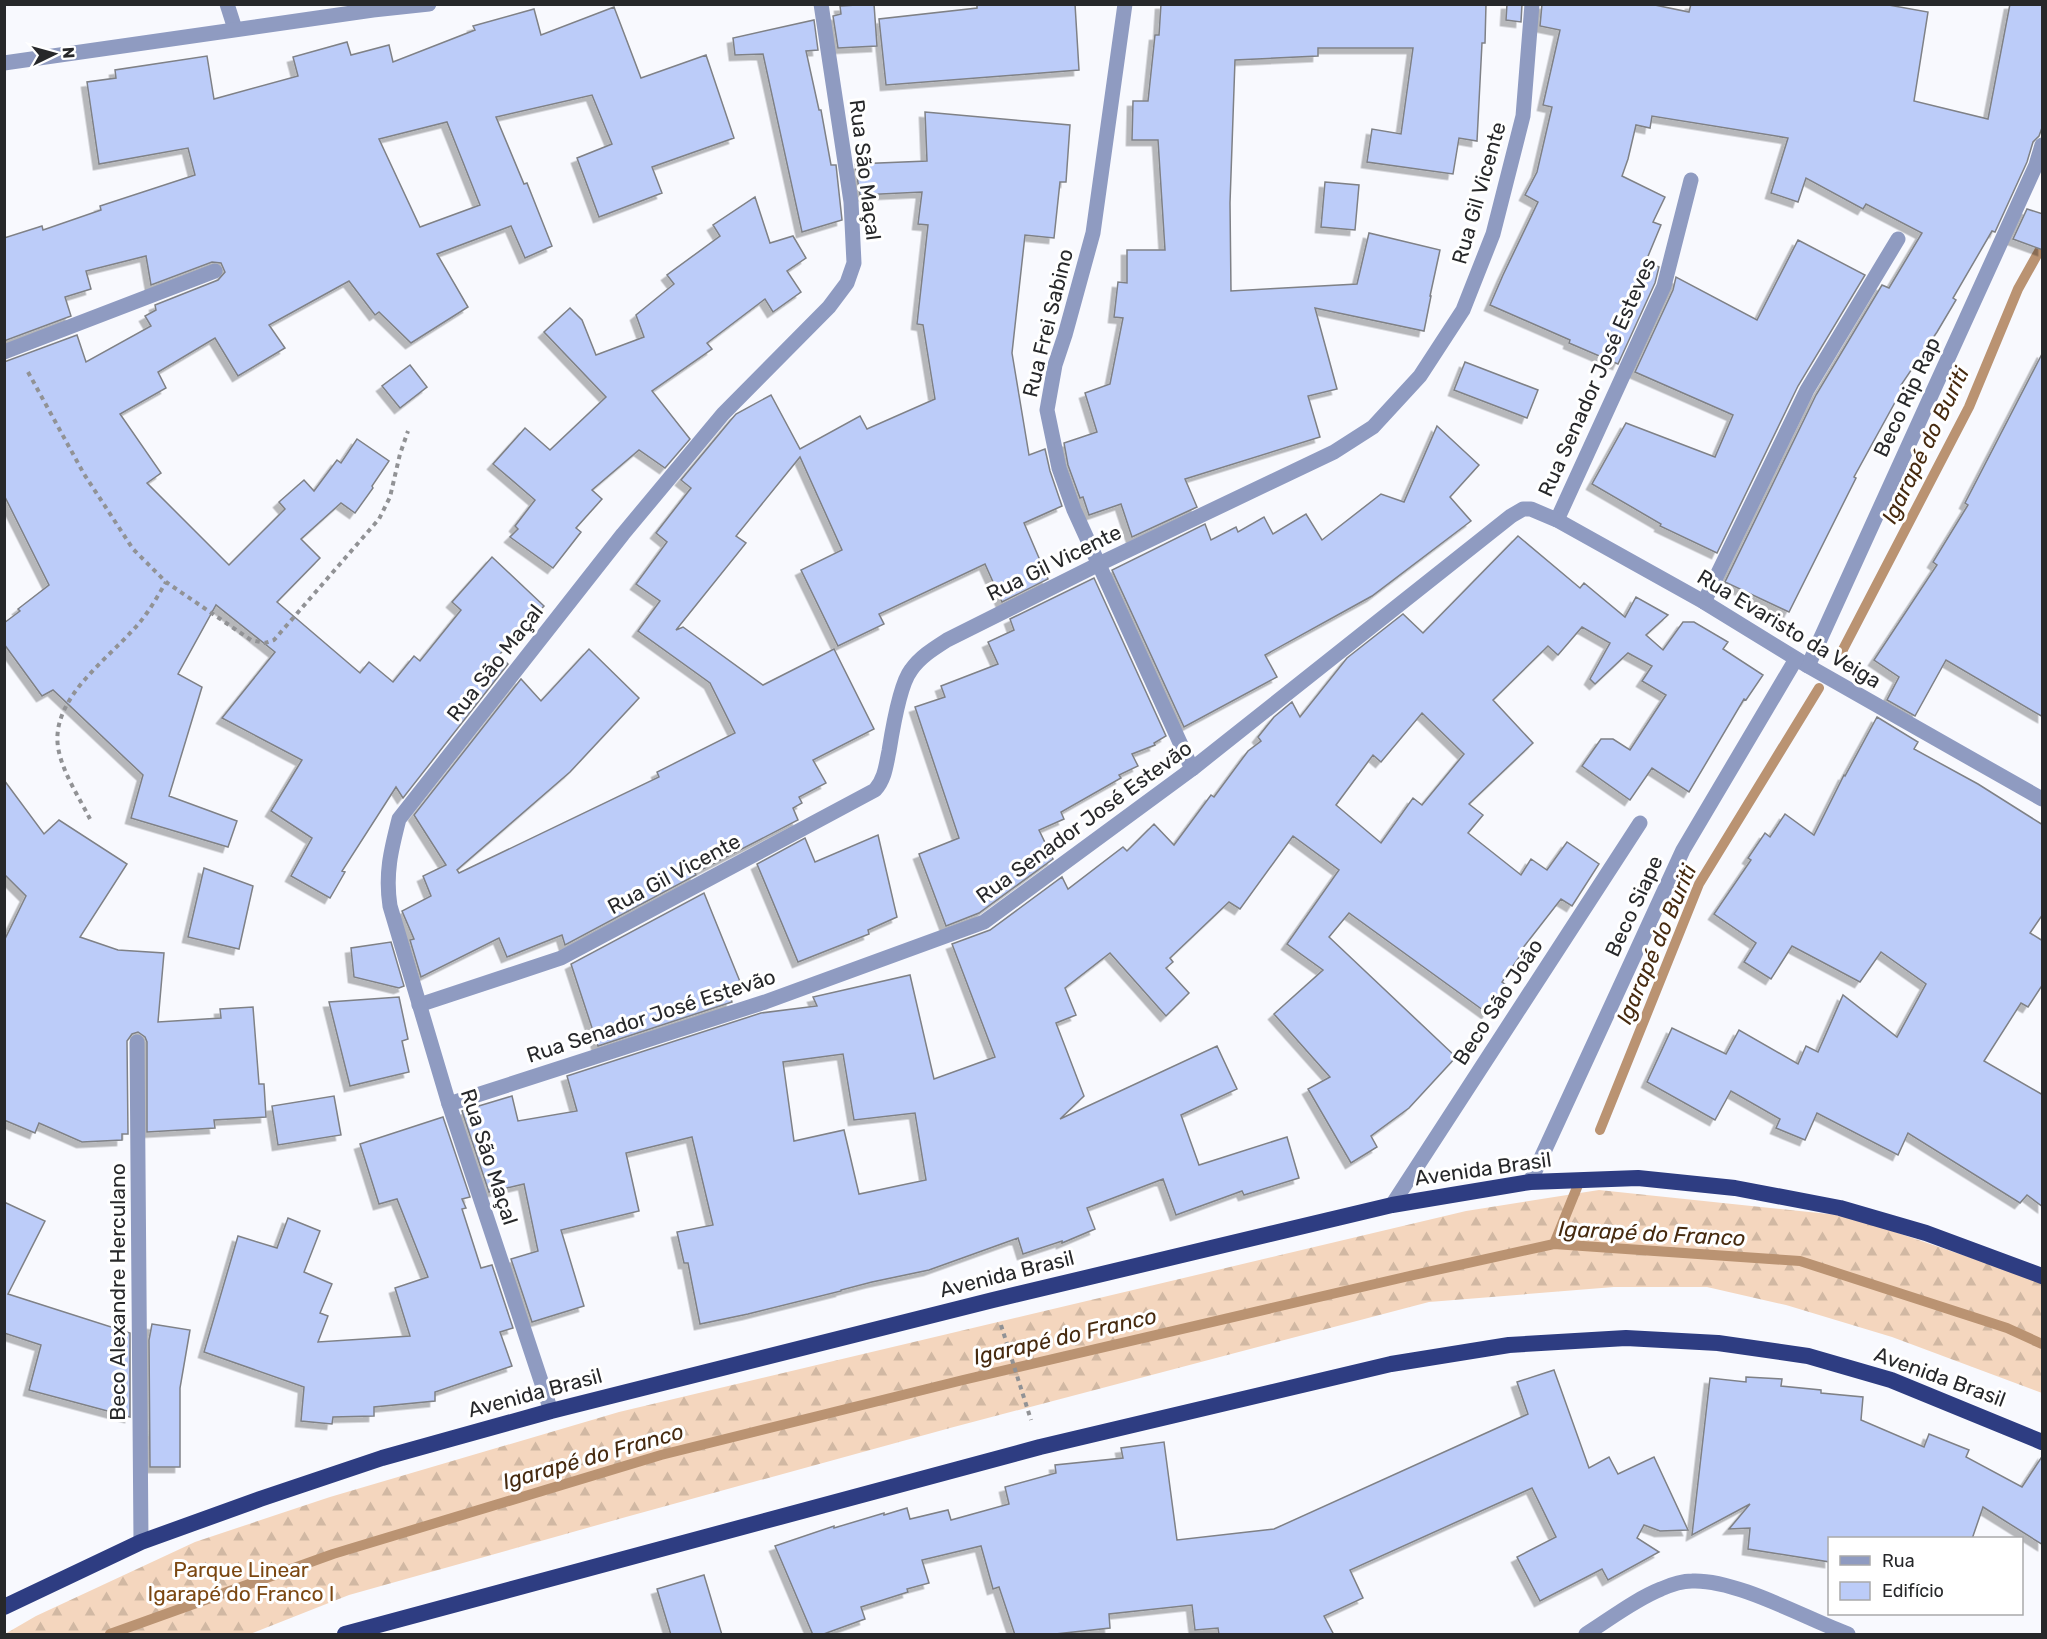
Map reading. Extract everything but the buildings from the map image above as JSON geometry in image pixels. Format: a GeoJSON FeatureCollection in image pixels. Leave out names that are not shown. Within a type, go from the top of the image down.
{"type":"FeatureCollection","features":[{"type":"Feature","properties":{"kind":"highway","name":"Avenida Brasil"},"geometry":{"type":"LineString","coordinates":[[4,1607],[141,1542],[382,1458],[551,1411],[993,1300],[1392,1205],[1530,1182],[1638,1178],[1735,1188],[1850,1211],[1926,1233],[2043,1276]]}},
{"type":"Feature","properties":{"kind":"highway","name":"Avenida Brasil"},"geometry":{"type":"LineString","coordinates":[[345,1635],[1040,1447],[1391,1364],[1509,1345],[1626,1338],[1718,1343],[1808,1356],[1891,1380],[2043,1442]]}},
{"type":"Feature","properties":{"kind":"street"},"geometry":{"type":"LineString","coordinates":[[227,4],[235,29]]}},
{"type":"Feature","properties":{"kind":"street"},"geometry":{"type":"LineString","coordinates":[[4,63],[235,29],[429,4]]}},
{"type":"Feature","properties":{"kind":"street","name":"Rua São Maçal"},"geometry":{"type":"LineString","coordinates":[[551,1411],[449,1104],[390,906],[386,883],[391,851],[399,819],[623,534],[716,422],[829,307],[847,283],[854,263],[851,202],[821,4]]}},
{"type":"Feature","properties":{"kind":"street","name":"Rua Frei Sabino"},"geometry":{"type":"LineString","coordinates":[[1125,4],[1093,233],[1055,365],[1047,410],[1059,468],[1074,510],[1192,769]]}},
{"type":"Feature","properties":{"kind":"street","name":"Rua Gil Vicente"},"geometry":{"type":"LineString","coordinates":[[419,1005],[561,958],[875,790],[881,783],[886,769],[895,714],[909,672],[924,655],[947,640],[1099,564],[1334,452],[1373,427],[1420,376],[1463,310],[1493,234],[1522,116],[1532,4]]}},
{"type":"Feature","properties":{"kind":"street","name":"Beco Rip Rap"},"geometry":{"type":"LineString","coordinates":[[1802,662],[2036,165],[2043,145]]}},
{"type":"Feature","properties":{"kind":"street","name":"Rua Senador José Esteves"},"geometry":{"type":"LineString","coordinates":[[1557,520],[1664,286],[1692,180]]}},
{"type":"Feature","properties":{"kind":"street"},"geometry":{"type":"LineString","coordinates":[[1704,602],[1807,390],[1898,239]]}},
{"type":"Feature","properties":{"kind":"street"},"geometry":{"type":"LineString","coordinates":[[10,350],[215,271]]}},
{"type":"Feature","properties":{"kind":"street","name":"Rua Evaristo da Veiga"},"geometry":{"type":"LineString","coordinates":[[1510,516],[1523,509],[1531,509],[1557,520],[1704,602],[1802,662],[2043,799]]}},
{"type":"Feature","properties":{"kind":"street","name":"Rua Senador José Estevão"},"geometry":{"type":"LineString","coordinates":[[449,1104],[765,1002],[984,922],[1192,769],[1510,516]]}},
{"type":"Feature","properties":{"kind":"street","name":"Beco Siape"},"geometry":{"type":"LineString","coordinates":[[1530,1182],[1683,850],[1802,662]]}},
{"type":"Feature","properties":{"kind":"street","name":"Beco São João"},"geometry":{"type":"LineString","coordinates":[[1392,1205],[1640,823]]}},
{"type":"Feature","properties":{"kind":"street","name":"Beco Alexandre Herculano"},"geometry":{"type":"LineString","coordinates":[[137,1042],[141,1542]]}},
{"type":"Feature","properties":{"kind":"street"},"geometry":{"type":"LineString","coordinates":[[1586,1635],[1635,1602],[1662,1588],[1691,1581],[1716,1583],[1742,1590],[1848,1635]]}},
{"type":"Feature","properties":{"kind":"path"},"geometry":{"type":"LineString","coordinates":[[10,350],[84,474],[133,549],[166,582],[251,640],[265,643],[273,639],[379,519],[390,497],[408,431]]}},
{"type":"Feature","properties":{"kind":"path"},"geometry":{"type":"LineString","coordinates":[[90,819],[64,766],[58,747],[59,724],[79,686],[133,631],[166,582]]}},
{"type":"Feature","properties":{"kind":"path"},"geometry":{"type":"LineString","coordinates":[[998,1314],[1034,1428]]}},
{"type":"Feature","properties":{"kind":"green space","name":"Parque Linear Igarapé do Franco I"},"geometry":{"type":"Polygon","coordinates":[[[1599,1190],[1848,1216],[2042,1282],[2042,1393],[1892,1337],[1786,1305],[1707,1287],[1614,1287],[1429,1302],[950,1428],[349,1595],[250,1634],[5,1634],[36,1616],[195,1542],[330,1497],[619,1412],[1466,1211],[1599,1190]]]}},
{"type":"Feature","properties":{"kind":"waterway","name":"Igarapé do Buriti"},"geometry":{"type":"LineString","coordinates":[[1838,659],[1969,407],[2018,289],[2042,246]]}},
{"type":"Feature","properties":{"kind":"waterway","name":"Igarapé do Buriti"},"geometry":{"type":"LineString","coordinates":[[1600,1130],[1699,884],[1819,688]]}},
{"type":"Feature","properties":{"kind":"waterway","name":"Igarapé do Buriti"},"geometry":{"type":"LineString","coordinates":[[1554,1244],[1578,1185]]}},
{"type":"Feature","properties":{"kind":"waterway","name":"Igarapé do Franco"},"geometry":{"type":"LineString","coordinates":[[110,1634],[333,1554],[661,1455],[963,1380],[1554,1244],[1800,1261],[2007,1328],[2042,1344]]}}]}
